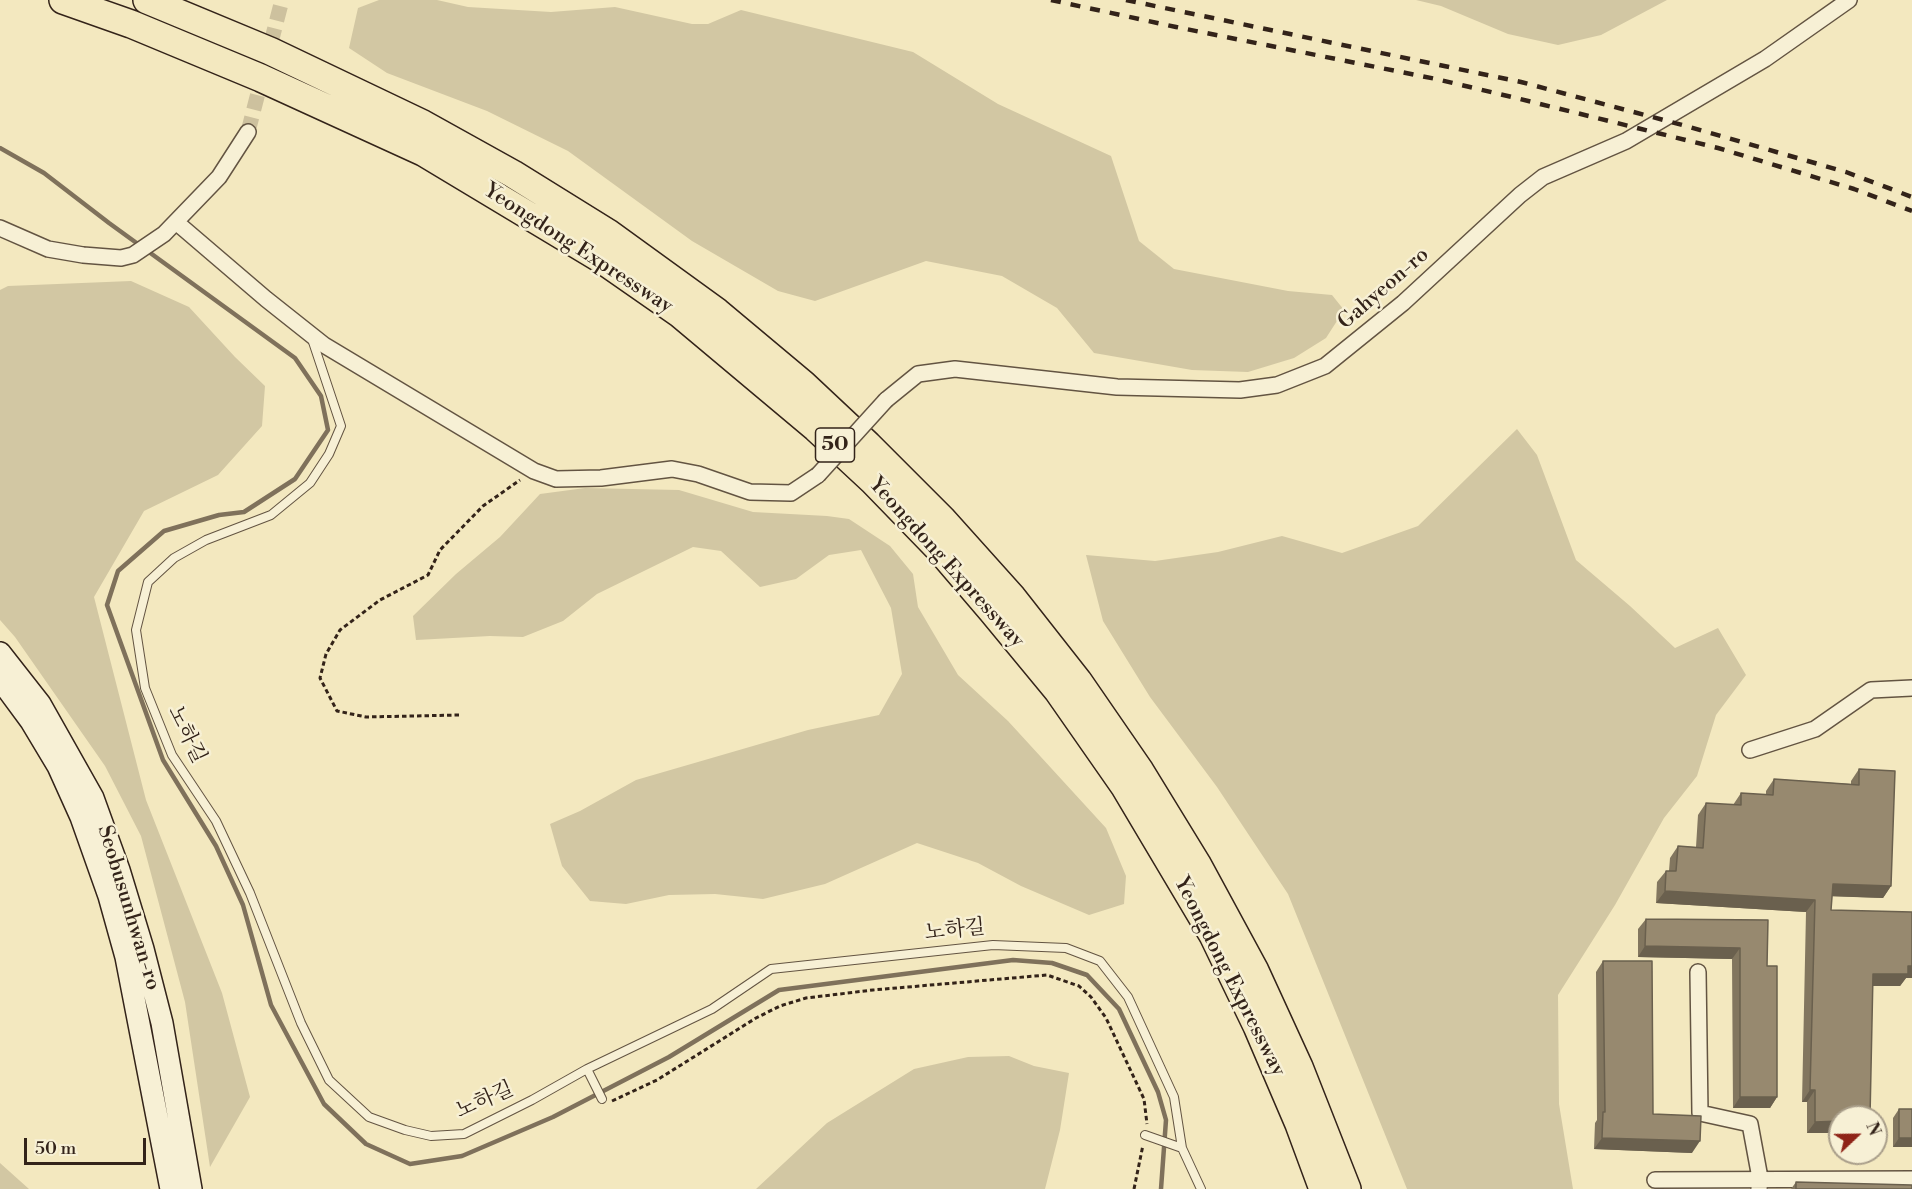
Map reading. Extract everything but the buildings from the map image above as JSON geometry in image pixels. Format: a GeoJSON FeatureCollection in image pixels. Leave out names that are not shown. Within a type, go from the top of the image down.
{"type":"FeatureCollection","features":[{"type":"Feature","properties":{"kind":"highway","name":"Yeongdong Expressway"},"geometry":{"type":"LineString","coordinates":[[63,0],[131,24],[250,74],[423,152],[601,259],[680,314],[746,367],[857,466],[939,549],[992,611],[1058,691],[1125,788],[1218,945],[1257,1026],[1299,1124],[1323,1189]]}},
{"type":"Feature","properties":{"kind":"highway","name":"Yeongdong Expressway"},"geometry":{"type":"LineString","coordinates":[[147,0],[270,51],[423,124],[513,174],[589,221],[717,312],[803,384],[876,453],[942,519],[1012,597],[1078,681],[1140,771],[1197,864],[1255,971],[1299,1067],[1347,1189]]}},
{"type":"Feature","properties":{"kind":"street","name":"Gahyeon-ro"},"geometry":{"type":"LineString","coordinates":[[176,222],[324,345],[534,471],[555,479],[601,478],[672,469],[698,474],[750,492],[791,493],[818,475],[886,400],[918,374],[955,369],[1116,387],[1240,390],[1276,385],[1325,366],[1403,303],[1520,195],[1543,177],[1626,141],[1764,59],[1849,0]]}},
{"type":"Feature","properties":{"kind":"street"},"geometry":{"type":"LineString","coordinates":[[0,228],[48,249],[121,258],[133,255],[164,234],[219,177],[248,132]]}},
{"type":"Feature","properties":{"kind":"street","name":"Seobusunhwan-ro"},"geometry":{"type":"LineString","coordinates":[[0,652],[46,713],[93,798],[101,819],[143,949],[162,1023],[191,1189]]}},
{"type":"Feature","properties":{"kind":"street","name":"Seobusunhwan-ro"},"geometry":{"type":"LineString","coordinates":[[0,679],[31,721],[58,766],[81,817],[109,896],[126,957],[171,1189]]}},
{"type":"Feature","properties":{"kind":"street"},"geometry":{"type":"LineString","coordinates":[[1750,750],[1815,729],[1871,690],[1912,688]]}},
{"type":"Feature","properties":{"kind":"street"},"geometry":{"type":"LineString","coordinates":[[1698,972],[1700,1113],[1750,1124],[1760,1184]]}},
{"type":"Feature","properties":{"kind":"street"},"geometry":{"type":"LineString","coordinates":[[1655,1180],[1760,1184],[1912,1179]]}},
{"type":"Feature","properties":{"kind":"lane","name":"노하길"},"geometry":{"type":"LineString","coordinates":[[310,333],[341,426],[329,454],[310,483],[271,515],[206,540],[174,558],[148,582],[136,630],[145,688],[172,755],[216,821],[250,893],[301,1023],[329,1080],[369,1117],[405,1130],[431,1136],[464,1134],[587,1069],[712,1009],[771,969],[993,945],[1066,948],[1100,961],[1128,997],[1174,1097],[1178,1147],[1201,1189]]}},
{"type":"Feature","properties":{"kind":"lane"},"geometry":{"type":"LineString","coordinates":[[587,1069],[603,1101]]}},
{"type":"Feature","properties":{"kind":"lane"},"geometry":{"type":"LineString","coordinates":[[1145,1135],[1178,1147]]}},
{"type":"Feature","properties":{"kind":"path"},"geometry":{"type":"LineString","coordinates":[[459,716],[366,717],[337,711],[320,678],[326,654],[340,630],[380,600],[428,575],[440,550],[483,506],[534,471]]}},
{"type":"Feature","properties":{"kind":"path"},"geometry":{"type":"LineString","coordinates":[[603,1101],[657,1080],[756,1018],[780,1006],[806,999],[873,990],[1047,975],[1079,986],[1091,997],[1106,1018],[1144,1099],[1147,1118],[1134,1189]]}},
{"type":"Feature","properties":{"kind":"shaded area"},"geometry":{"type":"Polygon","coordinates":[[[379,0],[437,0],[468,7],[551,12],[615,7],[692,24],[708,24],[741,10],[913,52],[998,104],[1111,156],[1139,241],[1174,269],[1288,291],[1332,295],[1344,310],[1326,338],[1294,358],[1248,372],[1192,370],[1094,353],[1057,308],[1002,276],[926,261],[815,301],[778,291],[692,241],[568,151],[487,111],[387,73],[349,48],[358,8],[379,0]]]}},
{"type":"Feature","properties":{"kind":"shaded area"},"geometry":{"type":"Polygon","coordinates":[[[1416,0],[1667,0],[1601,35],[1558,45],[1508,34],[1441,6],[1416,0]]]}},
{"type":"Feature","properties":{"kind":"shaded area"},"geometry":{"type":"Polygon","coordinates":[[[131,281],[189,307],[265,386],[262,426],[218,475],[144,511],[94,597],[146,800],[222,993],[250,1097],[210,1167],[185,1002],[141,836],[105,766],[15,637],[0,620],[0,290],[8,286],[131,281]]]}},
{"type":"Feature","properties":{"kind":"shaded area"},"geometry":{"type":"Polygon","coordinates":[[[1517,429],[1537,455],[1576,560],[1675,648],[1718,628],[1746,675],[1716,715],[1697,776],[1664,818],[1615,905],[1558,995],[1559,1104],[1573,1189],[1407,1189],[1288,894],[1217,787],[1150,697],[1103,621],[1086,555],[1155,561],[1218,552],[1282,536],[1342,553],[1418,526],[1517,429]]]}},
{"type":"Feature","properties":{"kind":"shaded area"},"geometry":{"type":"Polygon","coordinates":[[[585,488],[679,490],[753,512],[849,519],[890,546],[913,574],[918,607],[958,675],[1008,721],[1106,828],[1126,876],[1124,904],[1089,915],[1021,886],[978,863],[917,843],[825,884],[763,899],[715,894],[669,895],[626,904],[590,901],[562,866],[550,824],[580,811],[636,780],[808,730],[879,715],[902,674],[891,608],[861,550],[829,555],[796,579],[760,587],[721,551],[693,547],[597,594],[563,621],[523,637],[490,636],[416,640],[413,616],[456,574],[500,537],[540,494],[585,488]]]}},
{"type":"Feature","properties":{"kind":"shaded area"},"geometry":{"type":"Polygon","coordinates":[[[1009,1056],[1034,1066],[1069,1073],[1060,1130],[1045,1189],[756,1189],[827,1123],[914,1069],[968,1057],[1009,1056]]]}},
{"type":"Feature","properties":{"kind":"shaded area"},"geometry":{"type":"Polygon","coordinates":[[[0,1163],[29,1189],[0,1189],[0,1163]]]}},
{"type":"Feature","properties":{"kind":"waterway"},"geometry":{"type":"LineString","coordinates":[[0,148],[44,173],[295,358],[321,396],[328,430],[295,479],[244,512],[219,515],[164,531],[118,571],[107,605],[163,760],[216,846],[243,905],[271,1005],[324,1104],[366,1144],[410,1164],[462,1156],[553,1117],[669,1057],[779,990],[1013,960],[1052,963],[1087,975],[1119,1009],[1158,1092],[1166,1120],[1161,1189]]}},
{"type":"Feature","properties":{"kind":"tunnel"},"geometry":{"type":"LineString","coordinates":[[248,132],[282,0]]}},
{"type":"Feature","properties":{"kind":"railway"},"geometry":{"type":"LineString","coordinates":[[1051,0],[1436,79],[1516,98],[1718,148],[1854,189],[1912,211]]}},
{"type":"Feature","properties":{"kind":"railway"},"geometry":{"type":"LineString","coordinates":[[1126,0],[1521,82],[1846,172],[1912,197]]}}]}
